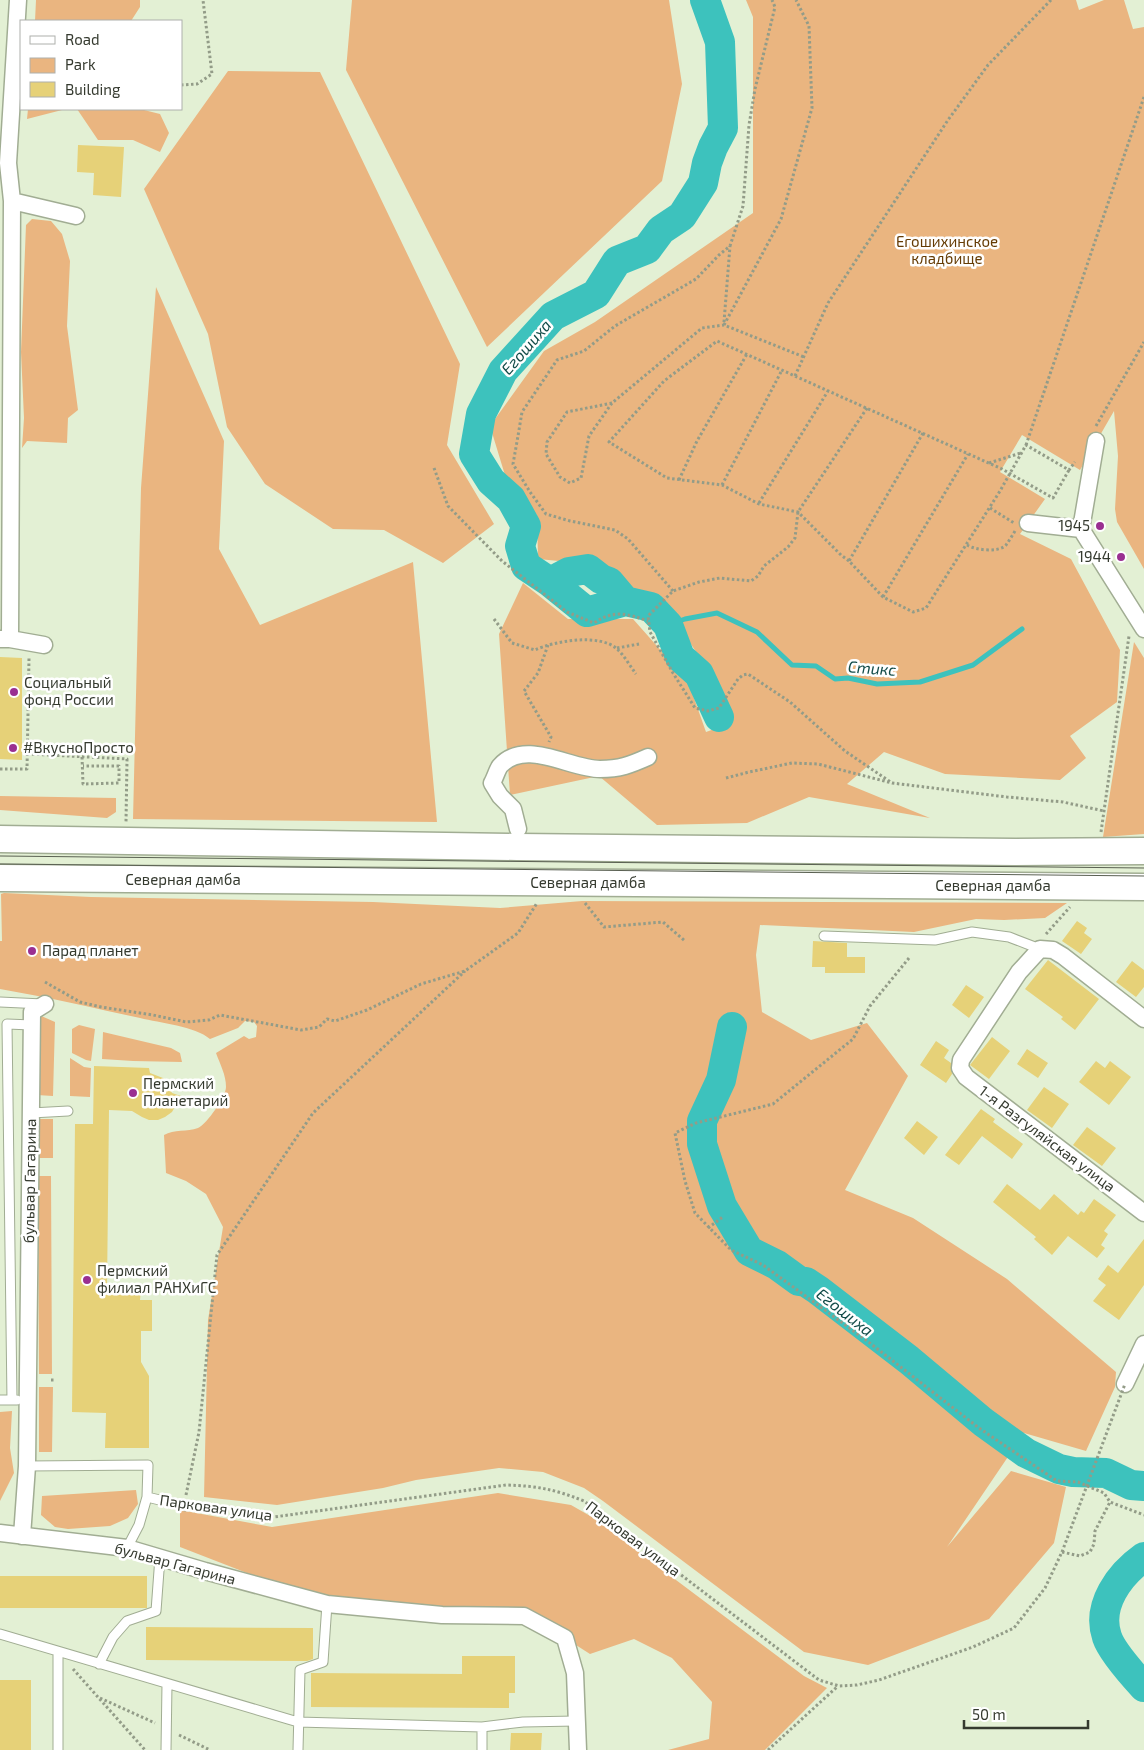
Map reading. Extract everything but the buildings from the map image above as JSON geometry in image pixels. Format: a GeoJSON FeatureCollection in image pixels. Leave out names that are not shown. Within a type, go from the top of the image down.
{"type":"FeatureCollection","features":[{"type":"Feature","properties":{"kind":"main road"},"geometry":{"type":"LineString","coordinates":[[0,838],[537,847],[1005,852],[1144,851]]}},
{"type":"Feature","properties":{"kind":"main road","name":"Северная дамба"},"geometry":{"type":"LineString","coordinates":[[0,878],[1144,887]]}},
{"type":"Feature","properties":{"kind":"street"},"geometry":{"type":"LineString","coordinates":[[18,0],[4,163],[6,201],[5,639],[37,643]]}},
{"type":"Feature","properties":{"kind":"street"},"geometry":{"type":"LineString","coordinates":[[6,201],[76,216]]}},
{"type":"Feature","properties":{"kind":"street"},"geometry":{"type":"LineString","coordinates":[[1096,435],[1081,529],[1144,628]]}},
{"type":"Feature","properties":{"kind":"street"},"geometry":{"type":"LineString","coordinates":[[1028,522],[1081,529]]}},
{"type":"Feature","properties":{"kind":"street"},"geometry":{"type":"LineString","coordinates":[[518,829],[513,809],[500,796],[492,783],[500,766],[516,754],[542,755],[598,769],[624,768],[648,757]]}},
{"type":"Feature","properties":{"kind":"street"},"geometry":{"type":"LineString","coordinates":[[1040,949],[1053,950],[1063,956],[1144,1019]]}},
{"type":"Feature","properties":{"kind":"street","name":"1-я Разгуляйская улица"},"geometry":{"type":"LineString","coordinates":[[1040,949],[1019,972],[961,1060],[960,1068],[966,1077],[1144,1213]]}},
{"type":"Feature","properties":{"kind":"street","name":"бульвар Гагарина"},"geometry":{"type":"LineString","coordinates":[[45,1004],[32,1012],[31,1113],[20,1400],[27,1466],[22,1536],[127,1548],[327,1604],[442,1615],[524,1616],[565,1638],[575,1673],[578,1750]]}},
{"type":"Feature","properties":{"kind":"street"},"geometry":{"type":"LineString","coordinates":[[1125,1384],[1144,1344]]}},
{"type":"Feature","properties":{"kind":"street"},"geometry":{"type":"LineString","coordinates":[[0,1532],[22,1536]]}},
{"type":"Feature","properties":{"kind":"lane"},"geometry":{"type":"LineString","coordinates":[[824,936],[935,940],[972,932],[1009,938],[1040,949]]}},
{"type":"Feature","properties":{"kind":"lane"},"geometry":{"type":"LineString","coordinates":[[0,1002],[45,1004]]}},
{"type":"Feature","properties":{"kind":"lane"},"geometry":{"type":"LineString","coordinates":[[0,1400],[20,1400],[7,1024],[32,1025]]}},
{"type":"Feature","properties":{"kind":"lane"},"geometry":{"type":"LineString","coordinates":[[31,1113],[68,1111]]}},
{"type":"Feature","properties":{"kind":"lane"},"geometry":{"type":"LineString","coordinates":[[27,1466],[148,1465],[147,1497]]}},
{"type":"Feature","properties":{"kind":"lane","name":"Парковая улица"},"geometry":{"type":"LineString","coordinates":[[127,1548],[139,1524],[147,1497],[184,1506]]}},
{"type":"Feature","properties":{"kind":"lane"},"geometry":{"type":"LineString","coordinates":[[98,1664],[113,1637],[127,1621],[156,1611],[160,1557]]}},
{"type":"Feature","properties":{"kind":"lane"},"geometry":{"type":"LineString","coordinates":[[298,1750],[300,1670],[323,1662],[327,1604]]}},
{"type":"Feature","properties":{"kind":"lane"},"geometry":{"type":"LineString","coordinates":[[0,1634],[298,1722],[482,1728],[523,1722],[576,1721]]}},
{"type":"Feature","properties":{"kind":"lane"},"geometry":{"type":"LineString","coordinates":[[58,1652],[58,1750]]}},
{"type":"Feature","properties":{"kind":"lane"},"geometry":{"type":"LineString","coordinates":[[166,1750],[167,1684]]}},
{"type":"Feature","properties":{"kind":"lane"},"geometry":{"type":"LineString","coordinates":[[482,1728],[482,1750]]}},
{"type":"Feature","properties":{"kind":"path"},"geometry":{"type":"LineString","coordinates":[[182,85],[198,84],[212,74],[203,0]]}},
{"type":"Feature","properties":{"kind":"path"},"geometry":{"type":"LineString","coordinates":[[724,325],[730,246],[743,206],[750,125],[756,89],[775,7],[772,0]]}},
{"type":"Feature","properties":{"kind":"path"},"geometry":{"type":"LineString","coordinates":[[724,325],[781,218],[812,108],[809,26],[796,0]]}},
{"type":"Feature","properties":{"kind":"path"},"geometry":{"type":"LineString","coordinates":[[795,376],[828,303],[948,120],[988,65],[1051,0]]}},
{"type":"Feature","properties":{"kind":"path"},"geometry":{"type":"LineString","coordinates":[[1073,465],[1053,498],[1010,473],[989,463],[717,341],[664,381],[609,442],[667,478],[722,485],[759,504],[798,512],[884,597],[913,612],[926,608],[990,508],[1010,473],[1022,453],[1026,445],[1144,97]]}},
{"type":"Feature","properties":{"kind":"path"},"geometry":{"type":"LineString","coordinates":[[673,590],[628,539],[615,530],[546,514],[513,464],[522,412],[557,360],[584,351],[614,326],[696,279],[730,246]]}},
{"type":"Feature","properties":{"kind":"path"},"geometry":{"type":"LineString","coordinates":[[612,403],[567,412],[547,442],[546,454],[560,478],[570,483],[581,478],[589,436],[612,403],[702,328],[724,325],[804,357]]}},
{"type":"Feature","properties":{"kind":"path"},"geometry":{"type":"LineString","coordinates":[[1096,435],[1144,342]]}},
{"type":"Feature","properties":{"kind":"path"},"geometry":{"type":"LineString","coordinates":[[679,480],[697,441],[747,354]]}},
{"type":"Feature","properties":{"kind":"path"},"geometry":{"type":"LineString","coordinates":[[722,485],[782,370]]}},
{"type":"Feature","properties":{"kind":"path"},"geometry":{"type":"LineString","coordinates":[[759,504],[828,391]]}},
{"type":"Feature","properties":{"kind":"path"},"geometry":{"type":"LineString","coordinates":[[867,408],[798,512],[795,538],[788,547],[764,566],[758,576],[751,581],[720,578],[673,590],[648,616],[650,632],[696,708],[708,711],[719,708],[738,679],[748,674],[790,702],[845,751],[892,783]]}},
{"type":"Feature","properties":{"kind":"path"},"geometry":{"type":"LineString","coordinates":[[849,561],[923,434]]}},
{"type":"Feature","properties":{"kind":"path"},"geometry":{"type":"LineString","coordinates":[[1026,445],[1069,470]]}},
{"type":"Feature","properties":{"kind":"path"},"geometry":{"type":"LineString","coordinates":[[989,463],[1022,453]]}},
{"type":"Feature","properties":{"kind":"path"},"geometry":{"type":"LineString","coordinates":[[884,597],[968,454]]}},
{"type":"Feature","properties":{"kind":"path"},"geometry":{"type":"LineString","coordinates":[[434,468],[448,506],[502,561],[567,612],[594,624],[606,615],[630,615],[648,621]]}},
{"type":"Feature","properties":{"kind":"path"},"geometry":{"type":"LineString","coordinates":[[967,545],[972,548],[1000,550],[1006,546],[1018,526],[990,508]]}},
{"type":"Feature","properties":{"kind":"path"},"geometry":{"type":"LineString","coordinates":[[1100,834],[1133,610]]}},
{"type":"Feature","properties":{"kind":"path"},"geometry":{"type":"LineString","coordinates":[[494,619],[512,643],[536,650],[548,644],[593,639],[617,648],[639,644]]}},
{"type":"Feature","properties":{"kind":"path"},"geometry":{"type":"LineString","coordinates":[[0,769],[27,769],[37,643]]}},
{"type":"Feature","properties":{"kind":"path"},"geometry":{"type":"LineString","coordinates":[[542,755],[552,737],[524,691],[538,673],[548,644]]}},
{"type":"Feature","properties":{"kind":"path"},"geometry":{"type":"LineString","coordinates":[[617,648],[636,674]]}},
{"type":"Feature","properties":{"kind":"path"},"geometry":{"type":"LineString","coordinates":[[27,754],[127,759],[126,825]]}},
{"type":"Feature","properties":{"kind":"path"},"geometry":{"type":"LineString","coordinates":[[82,757],[83,784],[119,783],[118,766],[83,766]]}},
{"type":"Feature","properties":{"kind":"path"},"geometry":{"type":"LineString","coordinates":[[726,778],[792,764],[818,764],[892,783],[1063,802],[1104,811]]}},
{"type":"Feature","properties":{"kind":"path"},"geometry":{"type":"LineString","coordinates":[[580,896],[604,927],[663,922],[684,941]]}},
{"type":"Feature","properties":{"kind":"path"},"geometry":{"type":"LineString","coordinates":[[184,1506],[199,1432],[218,1255],[313,1113],[465,971],[518,933],[540,899]]}},
{"type":"Feature","properties":{"kind":"path"},"geometry":{"type":"LineString","coordinates":[[1040,949],[1044,936],[1071,906]]}},
{"type":"Feature","properties":{"kind":"path"},"geometry":{"type":"LineString","coordinates":[[909,958],[870,1006],[853,1039],[773,1104],[696,1123],[675,1133],[685,1181],[695,1213],[731,1250],[763,1264],[1007,1448],[1057,1481],[1078,1482],[1104,1493],[1110,1502],[1144,1516]]}},
{"type":"Feature","properties":{"kind":"path"},"geometry":{"type":"LineString","coordinates":[[45,982],[80,1002],[186,1022],[209,1020],[220,1015],[301,1030],[319,1027],[327,1019],[335,1021],[367,1010],[421,984],[465,971]]}},
{"type":"Feature","properties":{"kind":"path"},"geometry":{"type":"LineString","coordinates":[[708,1228],[724,1216]]}},
{"type":"Feature","properties":{"kind":"path","name":"Парковая улица"},"geometry":{"type":"LineString","coordinates":[[184,1506],[274,1517],[506,1484],[534,1486],[560,1491],[584,1501],[820,1680],[839,1686],[857,1685],[879,1680],[973,1647],[1014,1628],[1045,1588],[1062,1552],[1125,1384]]}},
{"type":"Feature","properties":{"kind":"path"},"geometry":{"type":"LineString","coordinates":[[1062,1552],[1080,1556],[1090,1552],[1094,1544],[1095,1532],[1110,1502]]}},
{"type":"Feature","properties":{"kind":"path"},"geometry":{"type":"LineString","coordinates":[[58,1652],[145,1750]]}},
{"type":"Feature","properties":{"kind":"path"},"geometry":{"type":"LineString","coordinates":[[768,1750],[839,1686]]}},
{"type":"Feature","properties":{"kind":"path"},"geometry":{"type":"LineString","coordinates":[[97,1697],[210,1750]]}},
{"type":"Feature","properties":{"kind":"green space"},"geometry":{"type":"Polygon","coordinates":[[[36,0],[140,0],[140,7],[132,20],[35,20],[36,0]]]}},
{"type":"Feature","properties":{"kind":"green space"},"geometry":{"type":"Polygon","coordinates":[[[352,0],[669,0],[682,84],[662,181],[487,347],[346,70],[352,0]]]}},
{"type":"Feature","properties":{"kind":"green space","name":"Егошихинское кладбище"},"geometry":{"type":"Polygon","coordinates":[[[746,0],[1076,0],[1079,10],[1104,0],[1124,0],[1133,29],[1144,27],[1144,569],[1117,522],[1115,509],[1118,456],[1114,411],[1080,470],[1022,435],[1000,472],[1045,499],[1020,534],[1071,559],[1120,650],[1117,702],[1070,736],[1086,758],[1060,780],[945,774],[884,752],[847,784],[930,818],[809,797],[747,823],[657,825],[599,776],[510,795],[499,634],[523,583],[568,619],[633,619],[688,681],[706,732],[731,723],[715,680],[674,619],[653,600],[622,587],[606,571],[580,563],[538,559],[537,515],[508,485],[490,426],[544,351],[595,322],[753,213],[753,17],[746,0]]]}},
{"type":"Feature","properties":{"kind":"green space"},"geometry":{"type":"Polygon","coordinates":[[[228,71],[320,72],[460,364],[447,445],[494,524],[443,563],[384,530],[333,529],[265,484],[227,427],[208,334],[144,189],[228,71]]]}},
{"type":"Feature","properties":{"kind":"green space"},"geometry":{"type":"Polygon","coordinates":[[[28,110],[62,110],[27,119],[28,110]]]}},
{"type":"Feature","properties":{"kind":"green space"},"geometry":{"type":"Polygon","coordinates":[[[78,110],[144,110],[160,114],[169,133],[160,152],[133,140],[98,140],[78,110]]]}},
{"type":"Feature","properties":{"kind":"green space"},"geometry":{"type":"Polygon","coordinates":[[[32,219],[51,221],[62,234],[70,261],[67,326],[78,410],[68,418],[67,443],[27,441],[22,448],[24,418],[21,352],[26,225],[32,219]]]}},
{"type":"Feature","properties":{"kind":"green space"},"geometry":{"type":"Polygon","coordinates":[[[156,287],[224,441],[219,549],[260,625],[413,562],[437,822],[133,819],[141,488],[156,287]]]}},
{"type":"Feature","properties":{"kind":"green space"},"geometry":{"type":"Polygon","coordinates":[[[1134,642],[1144,658],[1144,834],[1103,837],[1134,642]]]}},
{"type":"Feature","properties":{"kind":"green space"},"geometry":{"type":"Polygon","coordinates":[[[0,796],[116,798],[116,812],[107,818],[0,810],[0,796]]]}},
{"type":"Feature","properties":{"kind":"green space"},"geometry":{"type":"Polygon","coordinates":[[[1,894],[91,897],[373,902],[500,908],[582,901],[1067,903],[1045,918],[976,919],[914,932],[760,925],[756,955],[762,1012],[811,1040],[867,1023],[908,1076],[845,1190],[913,1218],[1007,1279],[1116,1372],[1115,1387],[1086,1451],[1024,1433],[947,1547],[1011,1471],[1066,1487],[1054,1543],[989,1619],[868,1665],[804,1652],[603,1501],[584,1488],[543,1472],[499,1468],[416,1480],[383,1488],[277,1505],[204,1497],[208,1320],[223,1227],[206,1194],[186,1181],[166,1173],[164,1135],[198,1128],[211,1116],[220,1103],[226,1087],[224,1074],[216,1053],[244,1036],[249,1039],[256,1037],[257,1026],[254,1022],[245,1021],[238,1028],[210,1039],[196,1031],[177,1025],[0,989],[1,894]]]}},
{"type":"Feature","properties":{"kind":"green space"},"geometry":{"type":"Polygon","coordinates":[[[39,1015],[55,1022],[53,1096],[37,1095],[39,1015]]]}},
{"type":"Feature","properties":{"kind":"green space"},"geometry":{"type":"Polygon","coordinates":[[[79,1025],[95,1029],[91,1061],[72,1053],[72,1029],[79,1025]]]}},
{"type":"Feature","properties":{"kind":"green space"},"geometry":{"type":"Polygon","coordinates":[[[103,1032],[171,1048],[180,1053],[182,1062],[102,1059],[103,1032]]]}},
{"type":"Feature","properties":{"kind":"green space"},"geometry":{"type":"Polygon","coordinates":[[[70,1058],[84,1067],[91,1068],[90,1097],[70,1096],[70,1058]]]}},
{"type":"Feature","properties":{"kind":"green space"},"geometry":{"type":"Polygon","coordinates":[[[38,1119],[53,1119],[53,1158],[37,1158],[38,1119]]]}},
{"type":"Feature","properties":{"kind":"green space"},"geometry":{"type":"Polygon","coordinates":[[[38,1176],[51,1176],[52,1374],[39,1374],[38,1176]]]}},
{"type":"Feature","properties":{"kind":"green space"},"geometry":{"type":"Polygon","coordinates":[[[39,1387],[53,1387],[52,1452],[39,1452],[39,1387]]]}},
{"type":"Feature","properties":{"kind":"green space"},"geometry":{"type":"Polygon","coordinates":[[[12,1411],[10,1448],[14,1473],[0,1501],[0,1412],[12,1411]]]}},
{"type":"Feature","properties":{"kind":"green space"},"geometry":{"type":"Polygon","coordinates":[[[136,1490],[138,1504],[128,1518],[110,1526],[68,1529],[55,1527],[41,1515],[42,1496],[136,1490]]]}},
{"type":"Feature","properties":{"kind":"green space"},"geometry":{"type":"Polygon","coordinates":[[[498,1493],[571,1505],[592,1517],[804,1676],[827,1688],[765,1750],[668,1750],[709,1739],[712,1702],[672,1658],[634,1639],[590,1654],[524,1616],[327,1604],[180,1547],[180,1510],[272,1527],[498,1493]]]}},
{"type":"Feature","properties":{"kind":"waterway","name":"Егошиха"},"geometry":{"type":"LineString","coordinates":[[705,0],[720,42],[723,128],[707,163],[703,183],[682,216],[661,230],[647,249],[617,261],[596,294],[553,316],[503,371],[481,414],[474,454],[491,481],[511,499],[526,526],[520,546],[526,566],[550,582],[587,612],[625,601],[651,607],[668,625],[680,657],[699,674],[719,717]]}},
{"type":"Feature","properties":{"kind":"waterway"},"geometry":{"type":"LineString","coordinates":[[550,582],[569,572],[588,569],[601,579],[609,582],[625,601]]}},
{"type":"Feature","properties":{"kind":"waterway","name":"Стикс"},"geometry":{"type":"LineString","coordinates":[[668,625],[685,619],[717,613],[757,632],[792,665],[816,666],[835,679],[848,678],[877,684],[920,682],[973,665],[1022,629]]}},
{"type":"Feature","properties":{"kind":"waterway","name":"Егошиха"},"geometry":{"type":"LineString","coordinates":[[732,1027],[721,1080],[702,1121],[702,1144],[722,1206],[749,1251],[777,1265],[799,1281],[806,1282],[818,1290],[909,1360],[983,1422],[1026,1453],[1059,1469],[1073,1472],[1106,1473],[1131,1485],[1144,1486]]}},
{"type":"Feature","properties":{"kind":"waterway","name":"Егошиха"},"geometry":{"type":"LineString","coordinates":[[1144,1557],[1127,1572],[1112,1591],[1105,1613],[1104,1625],[1113,1649],[1144,1687]]}},
{"type":"Feature","properties":{"kind":"tram line"},"geometry":{"type":"LineString","coordinates":[[0,856],[1144,868]]}},
{"type":"Feature","properties":{"kind":"tram line"},"geometry":{"type":"LineString","coordinates":[[0,864],[1144,876]]}},
{"type":"Feature","properties":{"kind":"place","name":"1945"},"geometry":{"type":"Point","coordinates":[1100,526]}},
{"type":"Feature","properties":{"kind":"place","name":"1944"},"geometry":{"type":"Point","coordinates":[1121,557]}},
{"type":"Feature","properties":{"kind":"place","name":"Социальный фонд России"},"geometry":{"type":"Point","coordinates":[14,692]}},
{"type":"Feature","properties":{"kind":"place","name":"#ВкусноПросто"},"geometry":{"type":"Point","coordinates":[13,748]}},
{"type":"Feature","properties":{"kind":"place","name":"Парад планет"},"geometry":{"type":"Point","coordinates":[32,951]}},
{"type":"Feature","properties":{"kind":"place","name":"Пермский Планетарий"},"geometry":{"type":"Point","coordinates":[133,1093]}},
{"type":"Feature","properties":{"kind":"place","name":"Пермский филиал РАНХиГС"},"geometry":{"type":"Point","coordinates":[87,1280]}}]}
